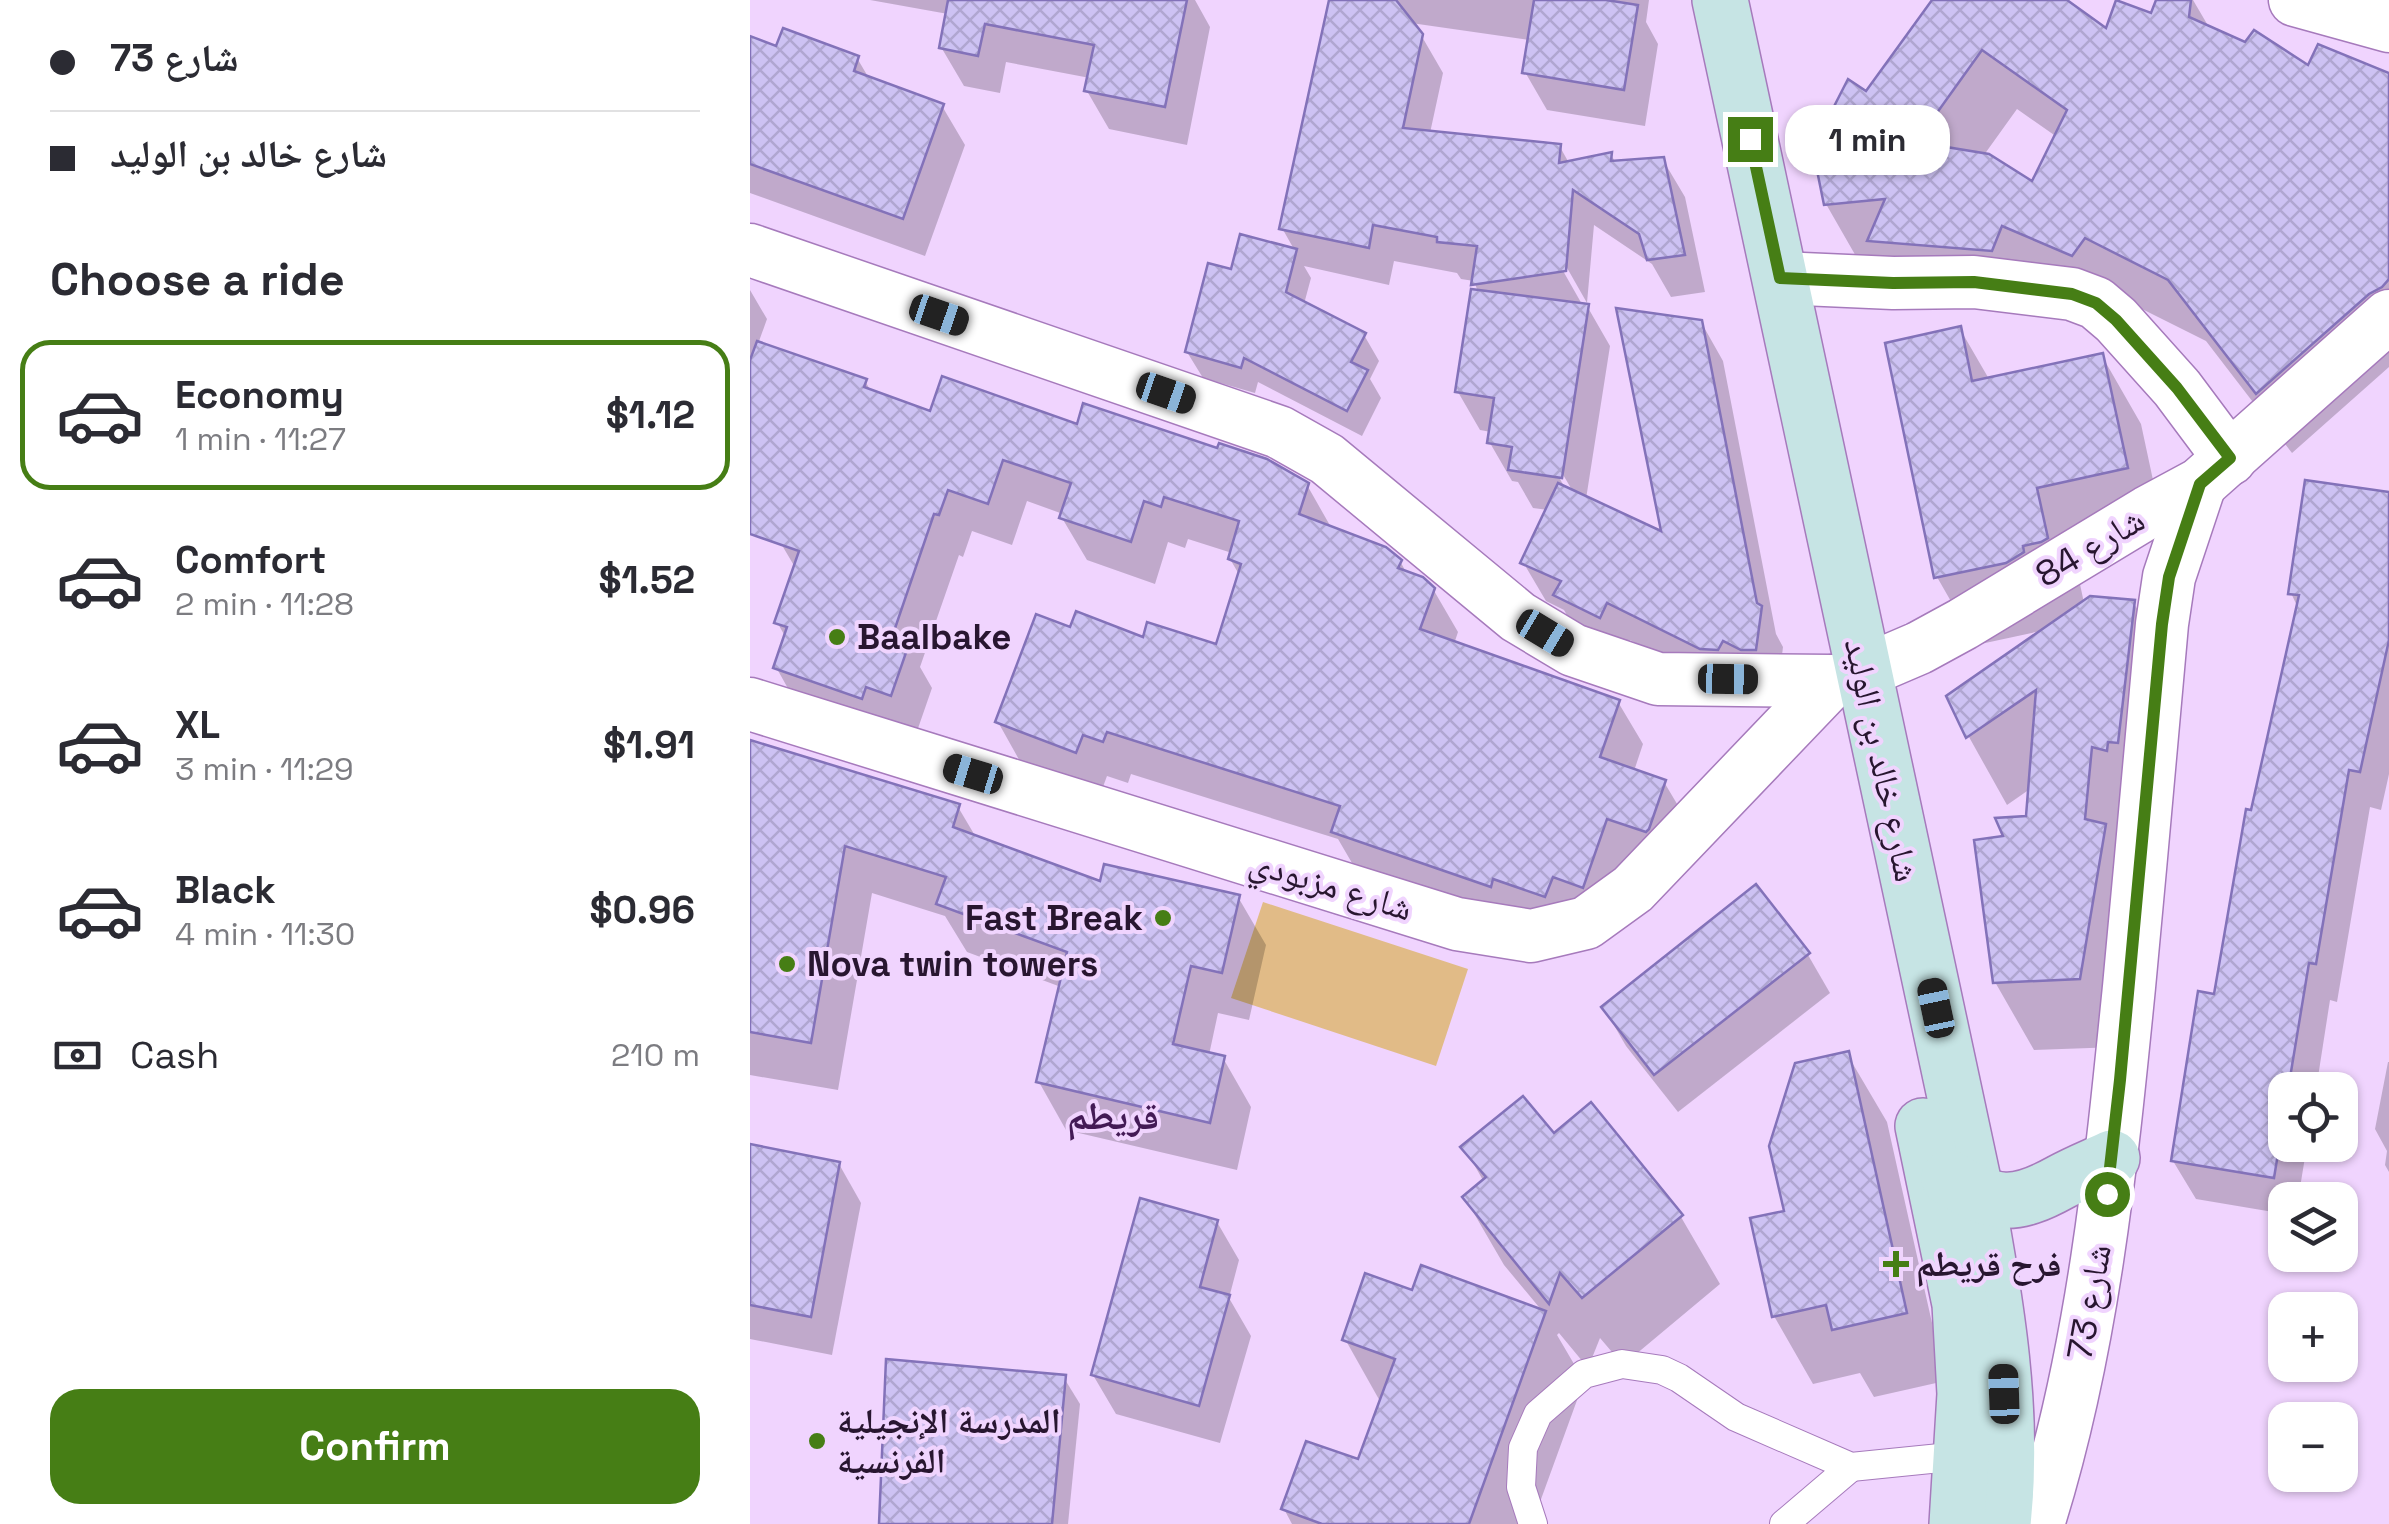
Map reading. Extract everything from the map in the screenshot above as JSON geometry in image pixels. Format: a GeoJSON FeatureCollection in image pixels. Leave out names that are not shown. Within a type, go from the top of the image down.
{"type":"FeatureCollection","features":[{"type":"Feature","properties":{"kind":"main road","name":"شارع خالد بن الوليد"},"geometry":{"type":"LineString","coordinates":[[1684,0],[1976,1194],[1992,1276],[2003,1364],[1985,1455],[1957,1524]]}},
{"type":"Feature","properties":{"kind":"main road","name":"شارع خالد بن الوليد"},"geometry":{"type":"LineString","coordinates":[[1720,0],[1780,278],[1930,1164],[1960,1304],[1965,1394],[1985,1455],[2008,1482],[2003,1524]]}},
{"type":"Feature","properties":{"kind":"main road"},"geometry":{"type":"LineString","coordinates":[[1930,1164],[1976,1194],[2005,1201],[2026,1199],[2112,1158]]}},
{"type":"Feature","properties":{"kind":"street"},"geometry":{"type":"LineString","coordinates":[[2295,0],[2389,26]]}},
{"type":"Feature","properties":{"kind":"street"},"geometry":{"type":"LineString","coordinates":[[750,250],[1279,432],[1327,459],[1518,617],[1573,650],[1658,678],[1847,676]]}},
{"type":"Feature","properties":{"kind":"street"},"geometry":{"type":"LineString","coordinates":[[1780,278],[1974,282],[2072,294],[2096,303],[2126,330],[2177,388],[2215,471]]}},
{"type":"Feature","properties":{"kind":"street","name":"شارع 84"},"geometry":{"type":"LineString","coordinates":[[1847,676],[1919,648],[1963,624],[2215,471],[2389,316]]}},
{"type":"Feature","properties":{"kind":"street","name":"شارع 73"},"geometry":{"type":"LineString","coordinates":[[2038,1524],[2072,1398],[2112,1158],[2169,577],[2215,471]]}},
{"type":"Feature","properties":{"kind":"street","name":"شارع مزبودي"},"geometry":{"type":"LineString","coordinates":[[750,704],[1457,924],[1531,936],[1586,923],[1633,889],[1847,676]]}},
{"type":"Feature","properties":{"kind":"lane"},"geometry":{"type":"LineString","coordinates":[[1533,1524],[1521,1487],[1524,1448],[1538,1414],[1584,1374],[1622,1364],[1662,1370],[1736,1417],[1852,1466],[1985,1455]]}},
{"type":"Feature","properties":{"kind":"lane"},"geometry":{"type":"LineString","coordinates":[[1784,1524],[1852,1466]]}},
{"type":"Feature","properties":{"kind":"shaded area"},"geometry":{"type":"Polygon","coordinates":[[[1263,902],[1468,969],[1436,1066],[1231,998],[1263,902]]]}},
{"type":"Feature","properties":{"kind":"building"},"geometry":{"type":"Polygon","coordinates":[[[948,0],[1187,0],[1165,107],[1084,91],[1094,45],[985,24],[978,56],[939,48],[948,0]]]}},
{"type":"Feature","properties":{"kind":"building"},"geometry":{"type":"Polygon","coordinates":[[[1329,0],[1396,0],[1423,34],[1403,128],[1561,144],[1559,163],[1612,152],[1611,161],[1664,157],[1685,255],[1647,260],[1639,234],[1573,190],[1566,271],[1471,285],[1477,246],[1437,242],[1437,237],[1373,225],[1369,248],[1279,229],[1329,0]]]}},
{"type":"Feature","properties":{"kind":"building"},"geometry":{"type":"Polygon","coordinates":[[[1534,0],[1606,0],[1638,5],[1624,90],[1522,73],[1534,0]]]}},
{"type":"Feature","properties":{"kind":"building"},"geometry":{"type":"Polygon","coordinates":[[[1932,0],[2067,0],[2106,28],[2116,0],[2151,13],[2156,0],[2191,0],[2189,17],[2245,42],[2254,30],[2308,65],[2318,44],[2389,73],[2389,279],[2256,394],[2168,280],[2085,238],[2072,256],[2002,226],[1992,251],[1867,241],[1885,199],[1824,205],[1809,131],[1823,128],[1848,79],[1866,91],[1932,0]],[[1982,50],[1916,142],[1989,154],[2032,181],[2067,110],[1982,50]]]}},
{"type":"Feature","properties":{"kind":"building"},"geometry":{"type":"Polygon","coordinates":[[[783,28],[859,56],[854,71],[944,104],[903,219],[750,164],[750,36],[776,46],[783,28]]]}},
{"type":"Feature","properties":{"kind":"building"},"geometry":{"type":"Polygon","coordinates":[[[1240,234],[1297,249],[1286,292],[1366,333],[1351,362],[1368,370],[1347,411],[1244,358],[1241,368],[1185,352],[1208,263],[1231,269],[1240,234]]]}},
{"type":"Feature","properties":{"kind":"building"},"geometry":{"type":"Polygon","coordinates":[[[1471,289],[1589,304],[1562,478],[1508,470],[1512,447],[1487,443],[1494,398],[1455,392],[1471,289]]]}},
{"type":"Feature","properties":{"kind":"building"},"geometry":{"type":"Polygon","coordinates":[[[1616,308],[1702,320],[1757,603],[1762,606],[1756,650],[1741,650],[1723,641],[1718,650],[1700,649],[1607,603],[1600,618],[1553,595],[1561,581],[1520,563],[1558,483],[1661,531],[1616,308]]]}},
{"type":"Feature","properties":{"kind":"building"},"geometry":{"type":"Polygon","coordinates":[[[1961,326],[1972,381],[2103,353],[2128,468],[2037,488],[2048,538],[2023,546],[2024,552],[2006,563],[1934,578],[1885,343],[1961,326]]]}},
{"type":"Feature","properties":{"kind":"building"},"geometry":{"type":"Polygon","coordinates":[[[757,341],[867,379],[864,387],[930,411],[942,376],[1077,424],[1083,403],[1217,448],[1219,443],[1267,459],[1309,483],[1299,514],[1386,547],[1402,560],[1398,568],[1423,577],[1435,588],[1420,629],[1620,700],[1600,757],[1666,780],[1649,829],[1646,832],[1607,819],[1583,888],[1553,877],[1545,897],[1493,879],[1491,887],[1331,832],[1340,806],[1107,732],[1103,742],[1083,735],[1076,753],[995,722],[1036,614],[1070,627],[1076,611],[1143,637],[1147,622],[1216,644],[1241,564],[1228,559],[1239,521],[1164,497],[1161,507],[1144,501],[1131,542],[1059,518],[1071,483],[1003,460],[988,504],[948,490],[939,515],[934,514],[892,637],[909,644],[891,696],[866,687],[862,699],[773,668],[787,627],[774,623],[799,551],[750,534],[750,360],[757,341]]]}},
{"type":"Feature","properties":{"kind":"building"},"geometry":{"type":"Polygon","coordinates":[[[2305,480],[2389,492],[2389,640],[2360,772],[2349,770],[2316,964],[2309,963],[2291,1072],[2268,1072],[2268,1162],[2277,1162],[2274,1178],[2171,1161],[2198,991],[2214,994],[2246,809],[2251,810],[2299,595],[2288,594],[2305,480]]]}},
{"type":"Feature","properties":{"kind":"building"},"geometry":{"type":"Polygon","coordinates":[[[2090,596],[2135,600],[2118,743],[2108,742],[2107,751],[2092,747],[2085,819],[2106,824],[2080,979],[1993,983],[1974,840],[2003,836],[1995,818],[2026,816],[2036,690],[1966,738],[1946,696],[2090,596]]]}},
{"type":"Feature","properties":{"kind":"building"},"geometry":{"type":"Polygon","coordinates":[[[750,740],[960,804],[953,827],[1100,881],[1104,864],[1240,895],[1222,973],[1191,966],[1173,1044],[1225,1056],[1210,1123],[1036,1082],[1067,952],[936,904],[946,877],[845,846],[811,1043],[750,1032],[750,740]]]}},
{"type":"Feature","properties":{"kind":"building"},"geometry":{"type":"Polygon","coordinates":[[[1756,884],[1810,953],[1654,1075],[1601,1007],[1756,884]]]}},
{"type":"Feature","properties":{"kind":"building"},"geometry":{"type":"Polygon","coordinates":[[[1849,1051],[1907,1313],[1832,1330],[1826,1305],[1772,1317],[1750,1218],[1784,1211],[1769,1146],[1795,1063],[1849,1051]]]}},
{"type":"Feature","properties":{"kind":"building"},"geometry":{"type":"Polygon","coordinates":[[[1523,1096],[1554,1133],[1591,1102],[1683,1215],[1582,1298],[1560,1273],[1549,1304],[1462,1197],[1486,1177],[1460,1147],[1523,1096]]]}},
{"type":"Feature","properties":{"kind":"building"},"geometry":{"type":"Polygon","coordinates":[[[750,1144],[840,1162],[811,1317],[750,1305],[750,1144]]]}},
{"type":"Feature","properties":{"kind":"building"},"geometry":{"type":"Polygon","coordinates":[[[1140,1198],[1218,1220],[1200,1287],[1230,1295],[1199,1406],[1091,1375],[1140,1198]]]}},
{"type":"Feature","properties":{"kind":"building"},"geometry":{"type":"Polygon","coordinates":[[[1421,1265],[1546,1311],[1469,1524],[1322,1524],[1281,1509],[1306,1441],[1358,1459],[1395,1359],[1342,1340],[1365,1273],[1412,1290],[1421,1265]]]}},
{"type":"Feature","properties":{"kind":"building"},"geometry":{"type":"Polygon","coordinates":[[[886,1359],[1066,1375],[1052,1524],[879,1524],[886,1359]]]}},
{"type":"Feature","properties":{"kind":"place","name":"Baalbake"},"geometry":{"type":"Point","coordinates":[837,637]}},
{"type":"Feature","properties":{"kind":"place","name":"Fast Break"},"geometry":{"type":"Point","coordinates":[1163,918]}},
{"type":"Feature","properties":{"kind":"place","name":"Nova twin towers"},"geometry":{"type":"Point","coordinates":[787,964]}},
{"type":"Feature","properties":{"kind":"place","name":"فرح قريطم"},"geometry":{"type":"Point","coordinates":[1896,1264]}},
{"type":"Feature","properties":{"kind":"place","name":"المدرسة الإنجيلية الفرنسية"},"geometry":{"type":"Point","coordinates":[817,1441]}},
{"type":"Feature","properties":{"kind":"district","name":"قريطم"},"geometry":{"type":"Point","coordinates":[1113,1116]}},
{"type":"Feature","properties":{"kind":"route"},"geometry":{"type":"LineString","coordinates":[[1750,139],[1780,278],[1974,282],[2072,294],[2096,303],[2177,388],[2230,458],[2200,484],[2169,577],[2107,1194]]}}]}
